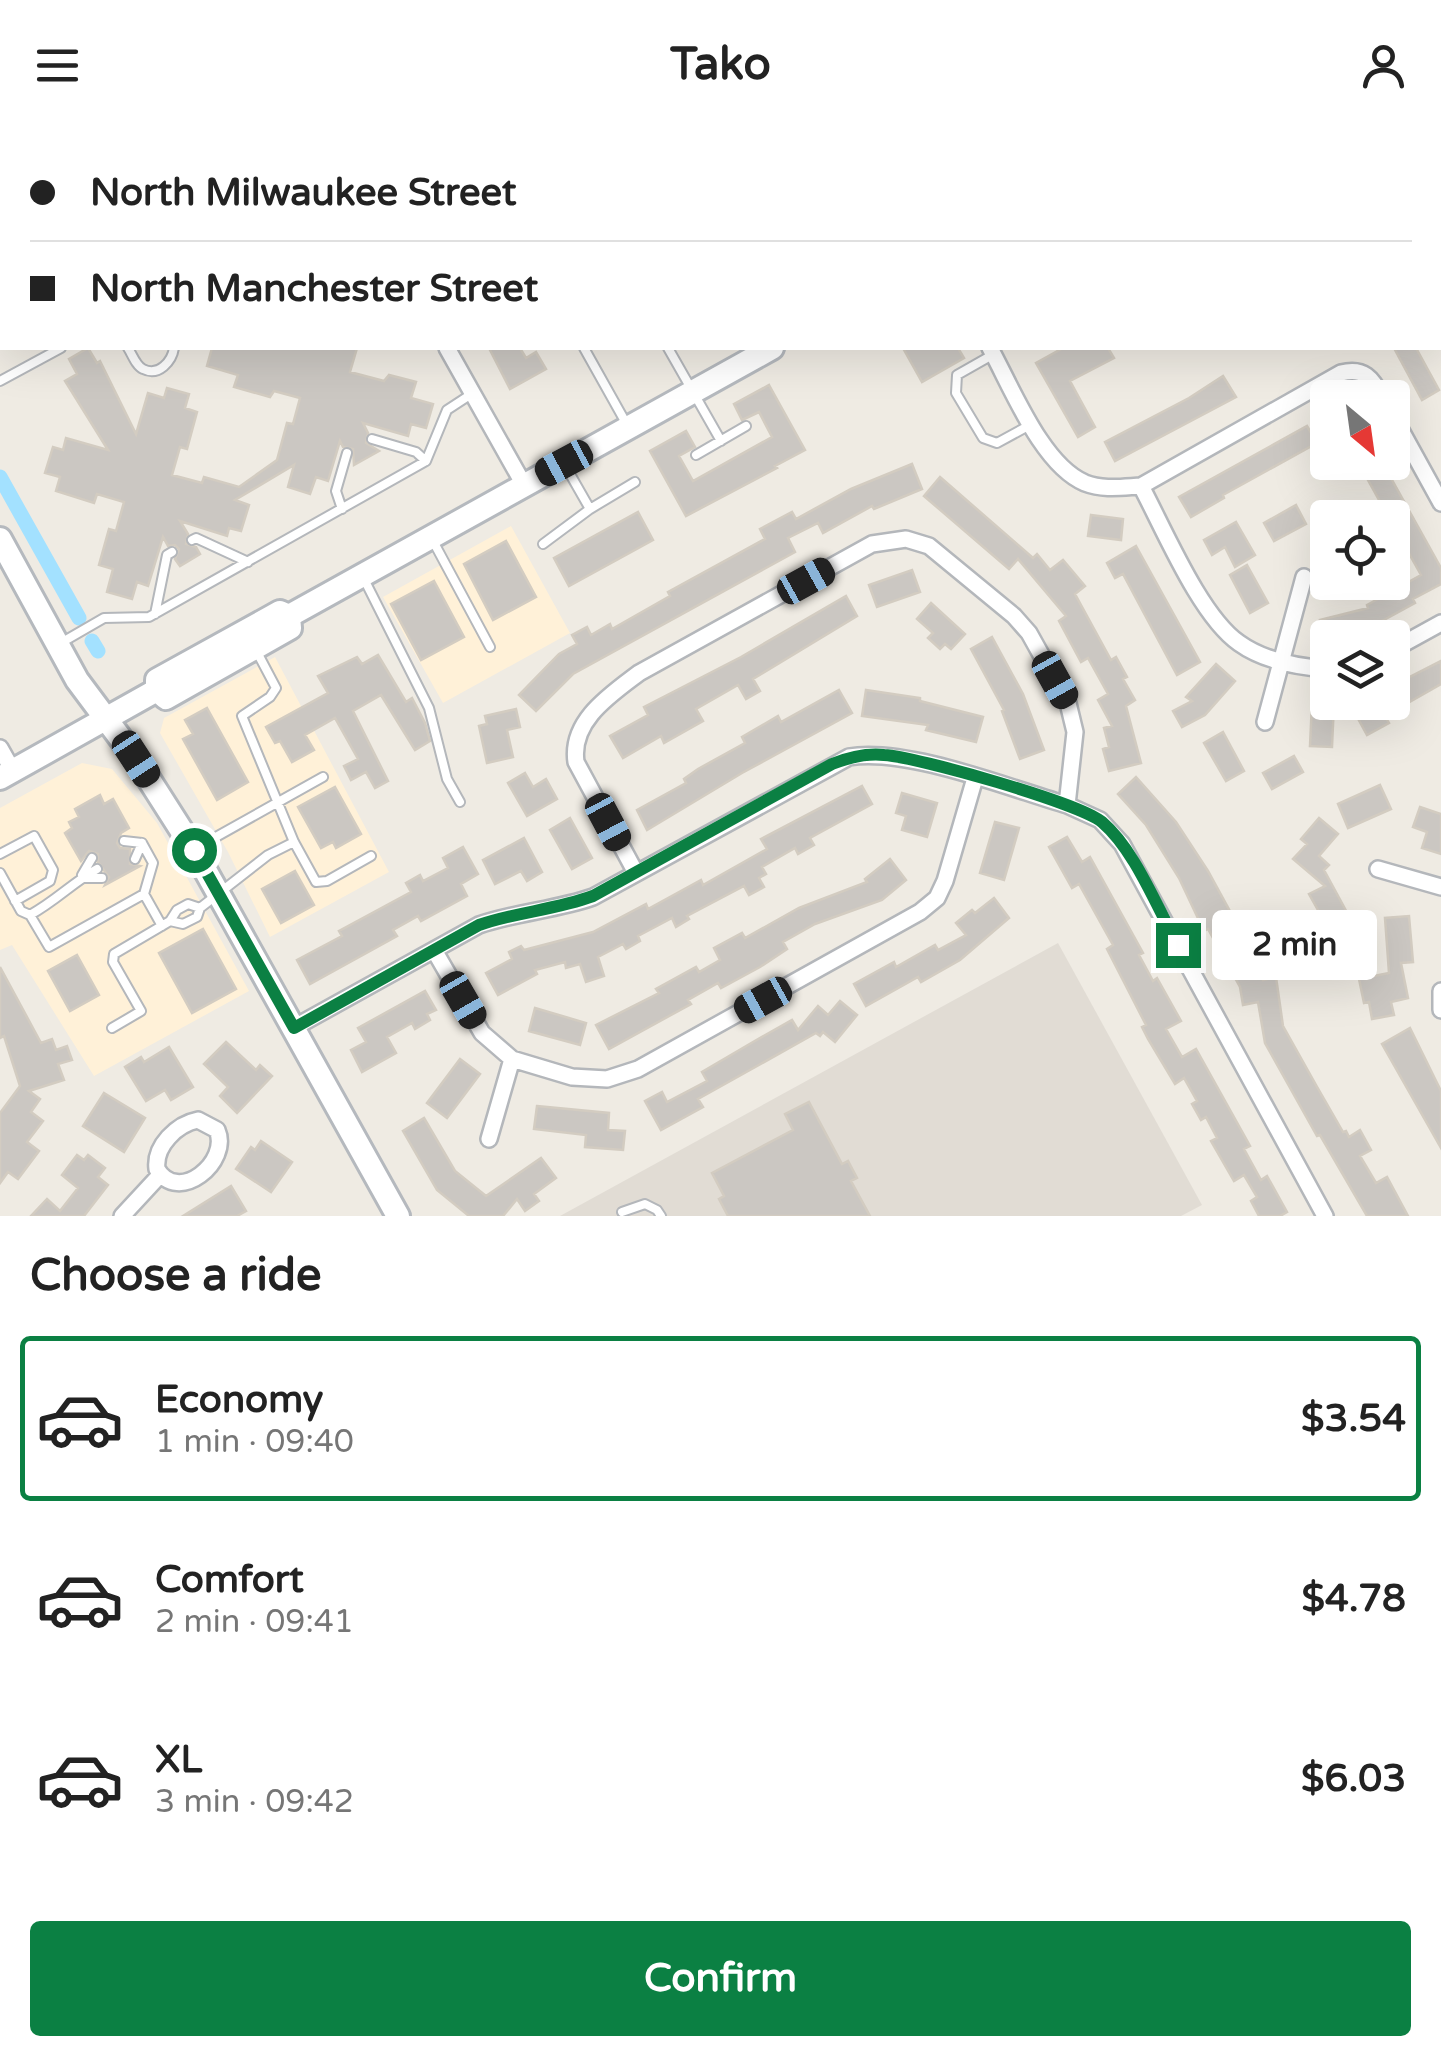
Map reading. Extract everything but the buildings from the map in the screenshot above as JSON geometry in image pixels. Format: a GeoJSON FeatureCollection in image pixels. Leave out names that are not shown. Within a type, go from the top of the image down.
{"type":"FeatureCollection","features":[{"type":"Feature","properties":{"kind":"main road"},"geometry":{"type":"LineString","coordinates":[[289,616],[693,392],[757,351]]}},
{"type":"Feature","properties":{"kind":"main road"},"geometry":{"type":"LineString","coordinates":[[0,539],[81,686],[108,718],[194,850],[210,901],[294,1028],[398,1216]]}},
{"type":"Feature","properties":{"kind":"main road"},"geometry":{"type":"LineString","coordinates":[[280,612],[289,616],[290,628],[166,698],[157,690],[157,680],[280,612]]}},
{"type":"Feature","properties":{"kind":"main road"},"geometry":{"type":"LineString","coordinates":[[6,774],[157,690]]}},
{"type":"Feature","properties":{"kind":"street"},"geometry":{"type":"LineString","coordinates":[[448,350],[524,484]]}},
{"type":"Feature","properties":{"kind":"street"},"geometry":{"type":"LineString","coordinates":[[992,351],[1051,457],[1082,482],[1104,488],[1141,486],[1310,391]]}},
{"type":"Feature","properties":{"kind":"street"},"geometry":{"type":"LineString","coordinates":[[1329,380],[1341,373],[1360,371],[1374,380]]}},
{"type":"Feature","properties":{"kind":"street"},"geometry":{"type":"LineString","coordinates":[[1410,446],[1441,502]]}},
{"type":"Feature","properties":{"kind":"street"},"geometry":{"type":"LineString","coordinates":[[1141,486],[1212,616],[1240,644],[1282,662],[1310,666]]}},
{"type":"Feature","properties":{"kind":"street"},"geometry":{"type":"LineString","coordinates":[[636,873],[576,762],[578,730],[610,695],[639,674],[872,544],[906,539],[929,546],[1014,616],[1028,633],[1068,703],[1076,732],[1067,805]]}},
{"type":"Feature","properties":{"kind":"street"},"geometry":{"type":"LineString","coordinates":[[1266,722],[1304,578]]}},
{"type":"Feature","properties":{"kind":"street"},"geometry":{"type":"LineString","coordinates":[[1410,640],[1441,624]]}},
{"type":"Feature","properties":{"kind":"street"},"geometry":{"type":"LineString","coordinates":[[0,748],[6,774]]}},
{"type":"Feature","properties":{"kind":"street"},"geometry":{"type":"LineString","coordinates":[[294,1028],[479,925],[593,896],[849,757],[898,756],[1067,805],[1100,820],[1122,844],[1326,1216]]}},
{"type":"Feature","properties":{"kind":"street"},"geometry":{"type":"LineString","coordinates":[[434,950],[482,1033],[512,1059],[572,1077],[607,1079],[638,1069],[920,912],[937,898],[945,882],[974,778]]}},
{"type":"Feature","properties":{"kind":"street"},"geometry":{"type":"LineString","coordinates":[[1378,869],[1441,887]]}},
{"type":"Feature","properties":{"kind":"street"},"geometry":{"type":"LineString","coordinates":[[1441,990],[1441,1010]]}},
{"type":"Feature","properties":{"kind":"street"},"geometry":{"type":"LineString","coordinates":[[488,1139],[512,1059]]}},
{"type":"Feature","properties":{"kind":"street"},"geometry":{"type":"LineString","coordinates":[[206,1121],[218,1130],[219,1153],[189,1182],[174,1184],[160,1176],[156,1154],[184,1124],[206,1121]]}},
{"type":"Feature","properties":{"kind":"street"},"geometry":{"type":"LineString","coordinates":[[122,1216],[160,1176]]}},
{"type":"Feature","properties":{"kind":"lane"},"geometry":{"type":"LineString","coordinates":[[0,381],[57,350]]}},
{"type":"Feature","properties":{"kind":"lane"},"geometry":{"type":"LineString","coordinates":[[129,350],[138,367],[146,371],[159,370],[170,361],[173,350]]}},
{"type":"Feature","properties":{"kind":"lane"},"geometry":{"type":"LineString","coordinates":[[585,350],[628,427]]}},
{"type":"Feature","properties":{"kind":"lane"},"geometry":{"type":"LineString","coordinates":[[672,350],[721,440]]}},
{"type":"Feature","properties":{"kind":"lane"},"geometry":{"type":"LineString","coordinates":[[992,351],[956,375],[956,393],[983,438],[997,444],[1032,424]]}},
{"type":"Feature","properties":{"kind":"lane"},"geometry":{"type":"LineString","coordinates":[[58,645],[104,618],[149,617],[426,462],[447,410],[473,393]]}},
{"type":"Feature","properties":{"kind":"lane"},"geometry":{"type":"LineString","coordinates":[[696,454],[746,426]]}},
{"type":"Feature","properties":{"kind":"lane"},"geometry":{"type":"LineString","coordinates":[[372,438],[416,452],[426,462]]}},
{"type":"Feature","properties":{"kind":"lane"},"geometry":{"type":"LineString","coordinates":[[342,510],[336,490],[348,454]]}},
{"type":"Feature","properties":{"kind":"lane"},"geometry":{"type":"LineString","coordinates":[[564,463],[590,509]]}},
{"type":"Feature","properties":{"kind":"lane"},"geometry":{"type":"LineString","coordinates":[[543,544],[635,482]]}},
{"type":"Feature","properties":{"kind":"lane"},"geometry":{"type":"LineString","coordinates":[[431,537],[490,647]]}},
{"type":"Feature","properties":{"kind":"lane"},"geometry":{"type":"LineString","coordinates":[[192,540],[196,538],[248,562]]}},
{"type":"Feature","properties":{"kind":"lane"},"geometry":{"type":"LineString","coordinates":[[155,614],[168,555],[172,552]]}},
{"type":"Feature","properties":{"kind":"lane"},"geometry":{"type":"LineString","coordinates":[[362,575],[429,708],[447,779],[460,802]]}},
{"type":"Feature","properties":{"kind":"lane"},"geometry":{"type":"LineString","coordinates":[[255,648],[276,688],[270,698],[242,716],[294,842],[316,882],[327,882],[371,856]]}},
{"type":"Feature","properties":{"kind":"lane"},"geometry":{"type":"LineString","coordinates":[[194,850],[323,777]]}},
{"type":"Feature","properties":{"kind":"lane"},"geometry":{"type":"LineString","coordinates":[[0,854],[34,836],[53,870],[50,881],[15,901]]}},
{"type":"Feature","properties":{"kind":"lane"},"geometry":{"type":"LineString","coordinates":[[124,841],[142,843]]}},
{"type":"Feature","properties":{"kind":"lane"},"geometry":{"type":"LineString","coordinates":[[112,1028],[141,1011],[114,962],[114,954],[166,923],[183,924],[196,916],[268,855],[294,842]]}},
{"type":"Feature","properties":{"kind":"lane"},"geometry":{"type":"LineString","coordinates":[[130,850],[142,843]]}},
{"type":"Feature","properties":{"kind":"lane"},"geometry":{"type":"LineString","coordinates":[[135,859],[142,843]]}},
{"type":"Feature","properties":{"kind":"lane"},"geometry":{"type":"LineString","coordinates":[[0,873],[21,911],[30,915],[48,947],[144,894],[153,863],[142,843]]}},
{"type":"Feature","properties":{"kind":"lane"},"geometry":{"type":"LineString","coordinates":[[30,915],[60,898],[80,878],[92,858]]}},
{"type":"Feature","properties":{"kind":"lane"},"geometry":{"type":"LineString","coordinates":[[80,878],[99,873]]}},
{"type":"Feature","properties":{"kind":"lane"},"geometry":{"type":"LineString","coordinates":[[144,894],[166,923]]}},
{"type":"Feature","properties":{"kind":"lane"},"geometry":{"type":"LineString","coordinates":[[620,1214],[645,1204],[661,1216]]}},
{"type":"Feature","properties":{"kind":"shaded area"},"geometry":{"type":"Polygon","coordinates":[[[511,526],[570,633],[443,703],[383,597],[511,526]]]}},
{"type":"Feature","properties":{"kind":"shaded area"},"geometry":{"type":"Polygon","coordinates":[[[275,657],[389,872],[270,937],[228,852],[160,733],[164,718],[275,657]]]}},
{"type":"Feature","properties":{"kind":"shaded area"},"geometry":{"type":"Polygon","coordinates":[[[82,763],[112,769],[157,823],[249,991],[94,1076],[12,945],[0,950],[0,808],[82,763]]]}},
{"type":"Feature","properties":{"kind":"shaded area"},"geometry":{"type":"Polygon","coordinates":[[[1058,943],[1202,1205],[1181,1216],[560,1216],[1058,943]]]}},
{"type":"Feature","properties":{"kind":"waterway"},"geometry":{"type":"LineString","coordinates":[[0,477],[79,618]]}},
{"type":"Feature","properties":{"kind":"waterway"},"geometry":{"type":"LineString","coordinates":[[92,641],[98,651]]}},
{"type":"Feature","properties":{"kind":"route"},"geometry":{"type":"LineString","coordinates":[[194,850],[294,1028],[479,925],[593,896],[832,764],[866,754],[898,756],[1067,805],[1100,820],[1122,844],[1178,945]]}}]}
